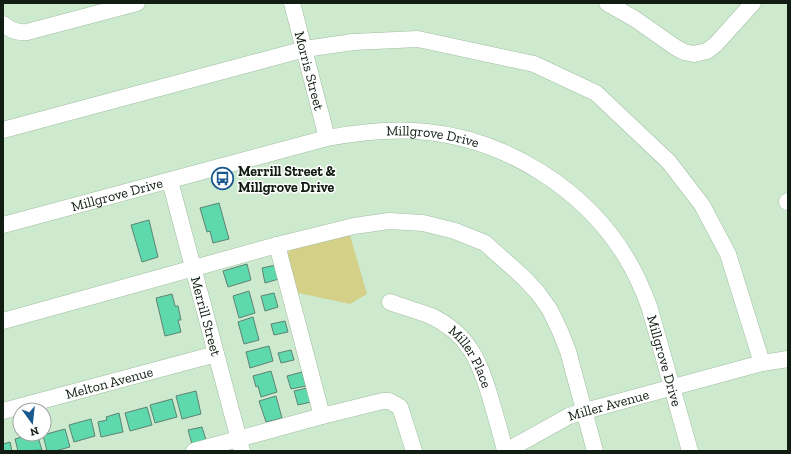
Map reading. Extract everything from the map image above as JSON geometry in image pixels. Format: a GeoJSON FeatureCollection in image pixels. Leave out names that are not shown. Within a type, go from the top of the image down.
{"type":"FeatureCollection","features":[{"type":"Feature","properties":{"kind":"street"},"geometry":{"type":"LineString","coordinates":[[6,26],[18,33],[27,32],[137,3]]}},
{"type":"Feature","properties":{"kind":"street","name":"Morris Street"},"geometry":{"type":"LineString","coordinates":[[292,3],[327,138]]}},
{"type":"Feature","properties":{"kind":"street"},"geometry":{"type":"LineString","coordinates":[[607,3],[636,19],[675,47],[684,52],[694,54],[707,51],[716,44],[753,3]]}},
{"type":"Feature","properties":{"kind":"street"},"geometry":{"type":"LineString","coordinates":[[3,130],[304,49],[353,42],[418,39],[534,64],[596,93],[670,162],[702,205],[728,254],[762,363]]}},
{"type":"Feature","properties":{"kind":"street","name":"Millgrove Drive"},"geometry":{"type":"LineString","coordinates":[[3,225],[327,138],[378,130],[397,130],[427,132],[457,137],[486,146],[521,161],[554,181],[594,216],[626,259],[649,306],[690,451]]}},
{"type":"Feature","properties":{"kind":"street","name":"Merrill Street"},"geometry":{"type":"LineString","coordinates":[[170,181],[240,445]]}},
{"type":"Feature","properties":{"kind":"street"},"geometry":{"type":"LineString","coordinates":[[3,321],[278,245],[354,226],[389,221],[423,223],[455,231],[485,243],[523,277],[538,293],[550,310],[568,351],[595,451]]}},
{"type":"Feature","properties":{"kind":"street"},"geometry":{"type":"LineString","coordinates":[[278,245],[322,416]]}},
{"type":"Feature","properties":{"kind":"street","name":"Miller Place"},"geometry":{"type":"LineString","coordinates":[[390,302],[431,316],[448,326],[468,345],[476,356],[482,371],[506,451]]}},
{"type":"Feature","properties":{"kind":"street","name":"Melton Avenue"},"geometry":{"type":"LineString","coordinates":[[3,411],[216,354]]}},
{"type":"Feature","properties":{"kind":"street","name":"Miller Avenue"},"geometry":{"type":"LineString","coordinates":[[506,451],[569,416],[762,363],[780,359],[788,359]]}},
{"type":"Feature","properties":{"kind":"street"},"geometry":{"type":"LineString","coordinates":[[194,451],[240,445],[322,416],[383,401],[389,401],[395,403],[403,413],[414,451]]}},
{"type":"Feature","properties":{"kind":"shaded area"},"geometry":{"type":"Polygon","coordinates":[[[349,232],[367,294],[350,304],[294,292],[286,260],[289,251],[296,247],[349,232]]]}},
{"type":"Feature","properties":{"kind":"building"},"geometry":{"type":"Polygon","coordinates":[[[219,203],[229,239],[213,243],[210,231],[207,232],[200,208],[219,203]]]}},
{"type":"Feature","properties":{"kind":"building"},"geometry":{"type":"Polygon","coordinates":[[[149,220],[158,257],[142,262],[131,225],[149,220]]]}},
{"type":"Feature","properties":{"kind":"building"},"geometry":{"type":"Polygon","coordinates":[[[247,264],[251,280],[228,287],[223,271],[247,264]]]}},
{"type":"Feature","properties":{"kind":"building"},"geometry":{"type":"Polygon","coordinates":[[[276,265],[279,279],[265,283],[262,268],[276,265]]]}},
{"type":"Feature","properties":{"kind":"building"},"geometry":{"type":"Polygon","coordinates":[[[249,291],[255,313],[239,318],[233,296],[249,291]]]}},
{"type":"Feature","properties":{"kind":"building"},"geometry":{"type":"Polygon","coordinates":[[[274,293],[278,307],[265,311],[261,296],[274,293]]]}},
{"type":"Feature","properties":{"kind":"building"},"geometry":{"type":"Polygon","coordinates":[[[172,294],[175,306],[178,306],[181,320],[178,320],[181,332],[165,336],[156,298],[172,294]]]}},
{"type":"Feature","properties":{"kind":"building"},"geometry":{"type":"Polygon","coordinates":[[[253,317],[259,340],[244,344],[238,322],[253,317]]]}},
{"type":"Feature","properties":{"kind":"building"},"geometry":{"type":"Polygon","coordinates":[[[285,321],[288,332],[274,335],[271,324],[285,321]]]}},
{"type":"Feature","properties":{"kind":"building"},"geometry":{"type":"Polygon","coordinates":[[[269,346],[273,361],[250,368],[246,352],[269,346]]]}},
{"type":"Feature","properties":{"kind":"building"},"geometry":{"type":"Polygon","coordinates":[[[291,350],[294,360],[281,363],[278,353],[291,350]]]}},
{"type":"Feature","properties":{"kind":"building"},"geometry":{"type":"Polygon","coordinates":[[[271,371],[277,392],[261,397],[253,376],[271,371]]]}},
{"type":"Feature","properties":{"kind":"building"},"geometry":{"type":"Polygon","coordinates":[[[302,372],[306,386],[291,389],[287,376],[302,372]]]}},
{"type":"Feature","properties":{"kind":"building"},"geometry":{"type":"Polygon","coordinates":[[[307,388],[311,402],[298,405],[294,391],[307,388]]]}},
{"type":"Feature","properties":{"kind":"building"},"geometry":{"type":"Polygon","coordinates":[[[196,391],[201,414],[182,419],[176,396],[196,391]]]}},
{"type":"Feature","properties":{"kind":"building"},"geometry":{"type":"Polygon","coordinates":[[[276,396],[282,418],[266,422],[259,401],[276,396]]]}},
{"type":"Feature","properties":{"kind":"building"},"geometry":{"type":"Polygon","coordinates":[[[172,399],[177,417],[155,423],[150,405],[172,399]]]}},
{"type":"Feature","properties":{"kind":"building"},"geometry":{"type":"Polygon","coordinates":[[[147,407],[152,425],[130,431],[125,413],[147,407]]]}},
{"type":"Feature","properties":{"kind":"building"},"geometry":{"type":"Polygon","coordinates":[[[119,413],[123,432],[101,437],[98,422],[107,420],[106,417],[119,413]]]}},
{"type":"Feature","properties":{"kind":"building"},"geometry":{"type":"Polygon","coordinates":[[[91,419],[95,436],[74,442],[69,425],[91,419]]]}},
{"type":"Feature","properties":{"kind":"building"},"geometry":{"type":"Polygon","coordinates":[[[202,427],[206,440],[192,444],[188,430],[202,427]]]}},
{"type":"Feature","properties":{"kind":"building"},"geometry":{"type":"Polygon","coordinates":[[[65,429],[70,447],[55,451],[47,451],[45,442],[52,442],[52,433],[65,429]]]}},
{"type":"Feature","properties":{"kind":"building"},"geometry":{"type":"Polygon","coordinates":[[[10,442],[12,451],[3,451],[3,444],[10,442]]]}},
{"type":"Feature","properties":{"kind":"building"},"geometry":{"type":"Polygon","coordinates":[[[16,442],[40,442],[42,450],[18,451],[16,442]]]}},
{"type":"Feature","properties":{"kind":"place","name":"Merrill Street & Millgrove Drive"},"geometry":{"type":"Point","coordinates":[222,179]}}]}
